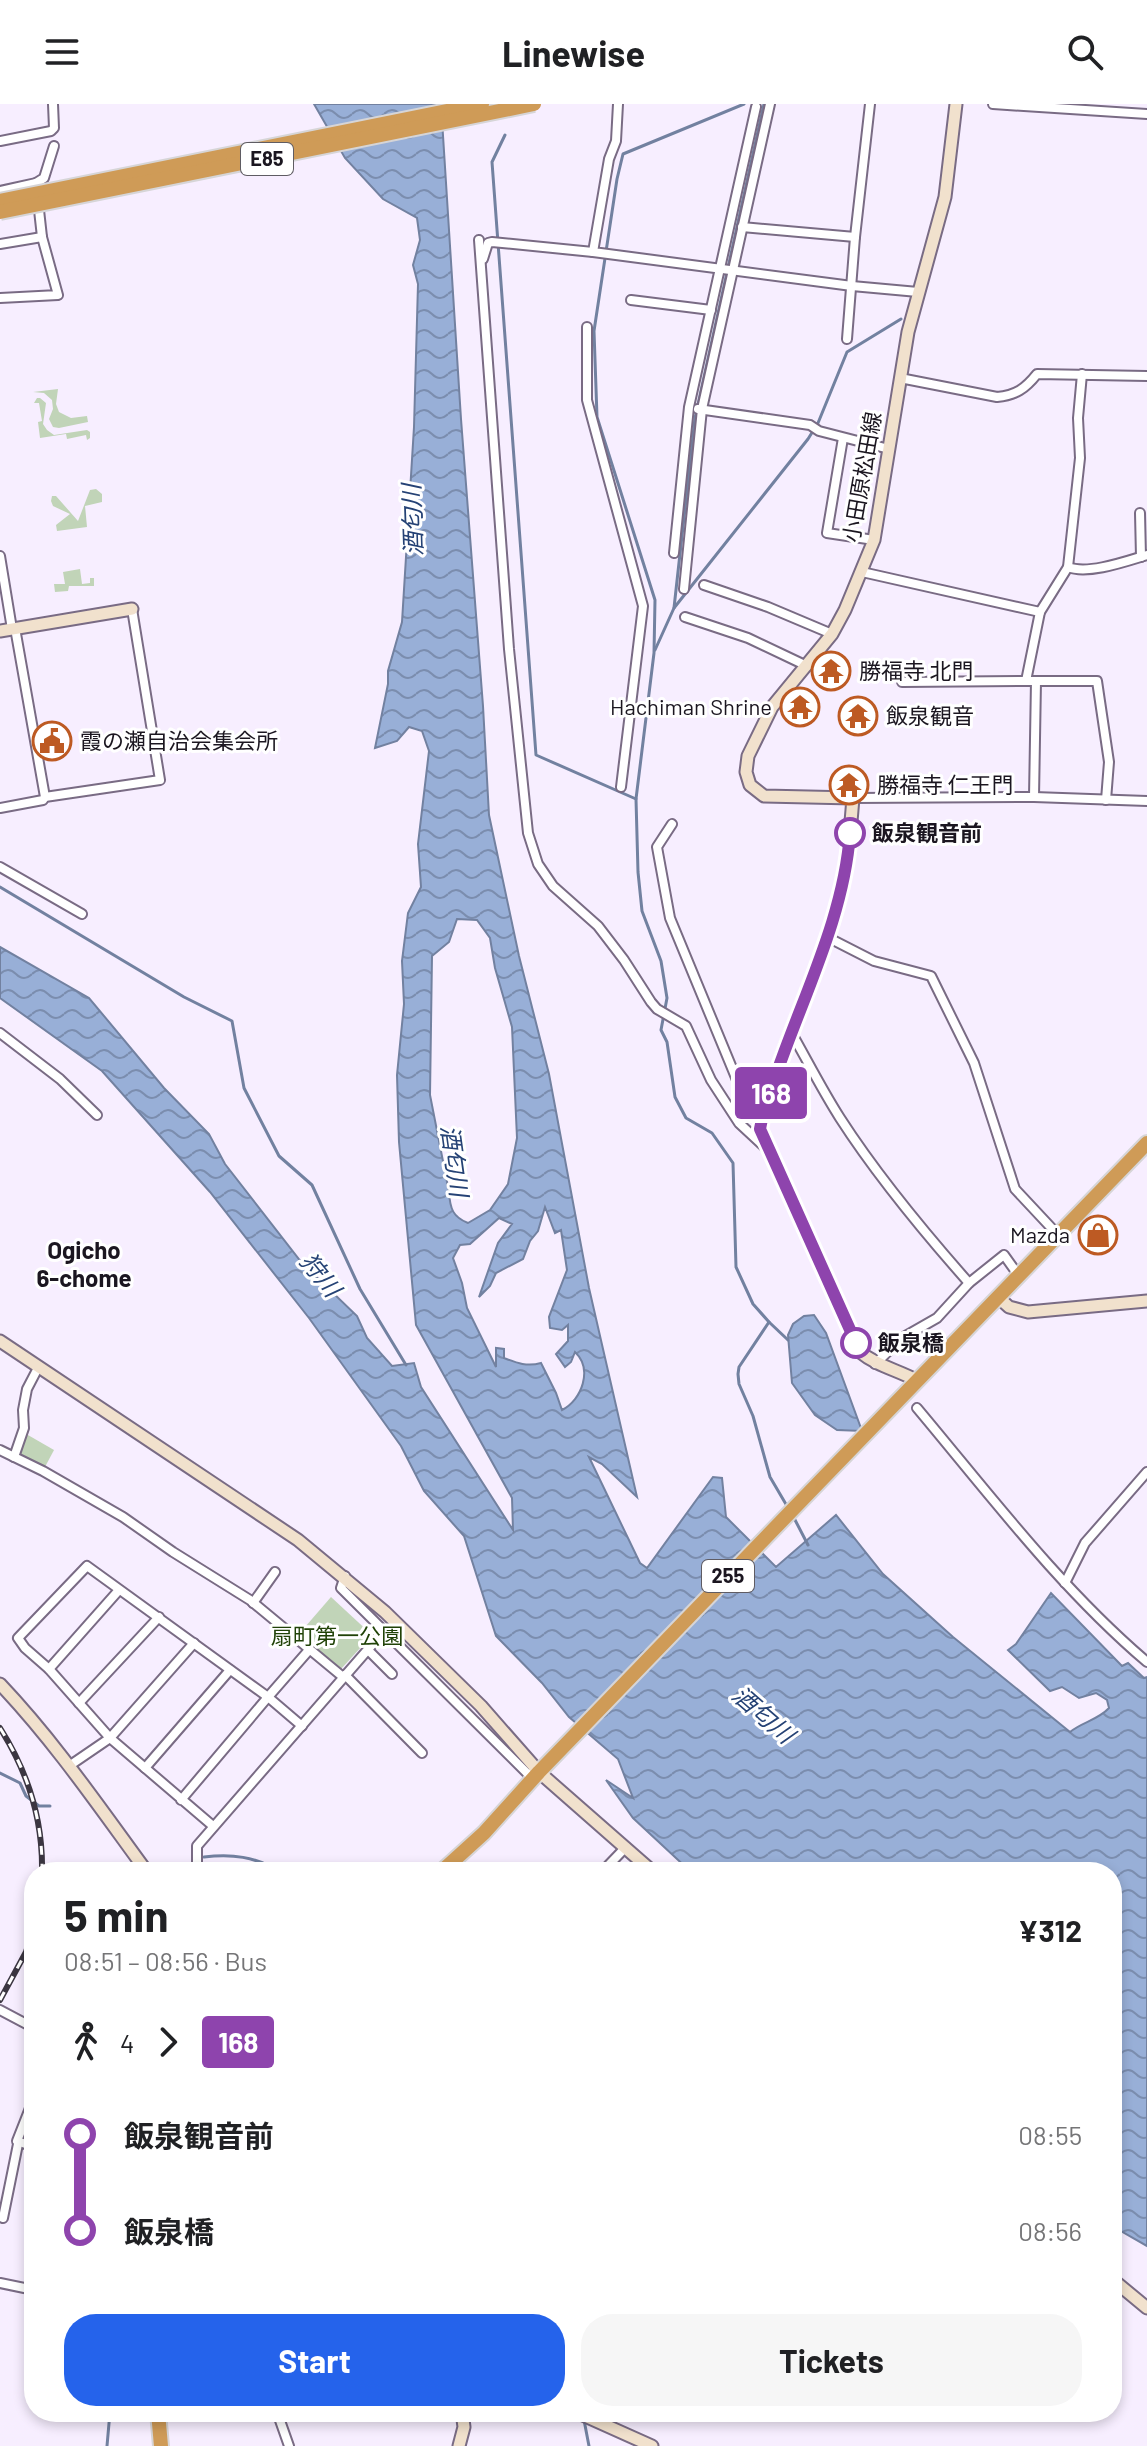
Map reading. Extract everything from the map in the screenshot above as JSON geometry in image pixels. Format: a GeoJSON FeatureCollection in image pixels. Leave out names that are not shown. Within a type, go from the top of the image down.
{"type":"FeatureCollection","features":[{"type":"Feature","properties":{"kind":"highway","name":"E85"},"geometry":{"type":"LineString","coordinates":[[0,201],[482,104]]}},
{"type":"Feature","properties":{"kind":"highway","name":"E85"},"geometry":{"type":"LineString","coordinates":[[0,212],[534,104]]}},
{"type":"Feature","properties":{"kind":"highway","name":"255"},"geometry":{"type":"LineString","coordinates":[[452,1862],[484,1833],[1147,1143]]}},
{"type":"Feature","properties":{"kind":"highway"},"geometry":{"type":"LineString","coordinates":[[159,2422],[161,2446]]}},
{"type":"Feature","properties":{"kind":"main road","name":"小田原松田線"},"geometry":{"type":"LineString","coordinates":[[853,798],[764,796],[750,785],[746,772],[748,756],[772,707],[832,634],[874,540],[900,378],[918,292],[945,197],[956,104]]}},
{"type":"Feature","properties":{"kind":"main road"},"geometry":{"type":"LineString","coordinates":[[9,629],[132,609]]}},
{"type":"Feature","properties":{"kind":"main road"},"geometry":{"type":"LineString","coordinates":[[853,798],[848,860],[839,900],[760,1129],[860,1352],[875,1364],[897,1369],[918,1381]]}},
{"type":"Feature","properties":{"kind":"main road"},"geometry":{"type":"LineString","coordinates":[[998,1297],[1009,1307],[1028,1312],[1147,1301]]}},
{"type":"Feature","properties":{"kind":"main road"},"geometry":{"type":"LineString","coordinates":[[0,1341],[298,1540],[345,1576],[481,1706],[536,1776],[642,1862]]}},
{"type":"Feature","properties":{"kind":"main road"},"geometry":{"type":"LineString","coordinates":[[0,1684],[69,1766],[140,1862]]}},
{"type":"Feature","properties":{"kind":"main road"},"geometry":{"type":"LineString","coordinates":[[1122,2287],[1147,2308]]}},
{"type":"Feature","properties":{"kind":"main road"},"geometry":{"type":"LineString","coordinates":[[459,2446],[463,2422]]}},
{"type":"Feature","properties":{"kind":"main road"},"geometry":{"type":"LineString","coordinates":[[600,2422],[652,2446]]}},
{"type":"Feature","properties":{"kind":"street"},"geometry":{"type":"LineString","coordinates":[[0,141],[51,131],[54,128],[53,104]]}},
{"type":"Feature","properties":{"kind":"street"},"geometry":{"type":"LineString","coordinates":[[595,253],[609,159],[616,141],[618,104]]}},
{"type":"Feature","properties":{"kind":"street"},"geometry":{"type":"LineString","coordinates":[[684,589],[702,409],[770,104]]}},
{"type":"Feature","properties":{"kind":"street"},"geometry":{"type":"LineString","coordinates":[[847,339],[870,104]]}},
{"type":"Feature","properties":{"kind":"street"},"geometry":{"type":"LineString","coordinates":[[993,104],[1147,114]]}},
{"type":"Feature","properties":{"kind":"street"},"geometry":{"type":"LineString","coordinates":[[674,553],[689,407],[756,107]]}},
{"type":"Feature","properties":{"kind":"street"},"geometry":{"type":"LineString","coordinates":[[0,191],[36,183],[44,178],[54,146]]}},
{"type":"Feature","properties":{"kind":"street"},"geometry":{"type":"LineString","coordinates":[[0,298],[58,295],[42,237],[36,183]]}},
{"type":"Feature","properties":{"kind":"street"},"geometry":{"type":"LineString","coordinates":[[742,227],[855,237]]}},
{"type":"Feature","properties":{"kind":"street"},"geometry":{"type":"LineString","coordinates":[[0,244],[42,237]]}},
{"type":"Feature","properties":{"kind":"street"},"geometry":{"type":"LineString","coordinates":[[479,240],[509,649],[528,833],[538,864],[553,886],[598,926],[657,1009],[686,1026],[711,1080],[739,1123],[769,1151]]}},
{"type":"Feature","properties":{"kind":"street"},"geometry":{"type":"LineString","coordinates":[[481,272],[485,250],[492,242],[918,292]]}},
{"type":"Feature","properties":{"kind":"street"},"geometry":{"type":"LineString","coordinates":[[631,300],[711,310]]}},
{"type":"Feature","properties":{"kind":"street"},"geometry":{"type":"LineString","coordinates":[[587,327],[587,400],[643,606],[621,787]]}},
{"type":"Feature","properties":{"kind":"street"},"geometry":{"type":"LineString","coordinates":[[900,378],[997,397],[1025,388],[1037,374],[1147,376]]}},
{"type":"Feature","properties":{"kind":"street"},"geometry":{"type":"LineString","coordinates":[[1026,681],[1040,612],[1068,567],[1080,458],[1078,418],[1082,374]]}},
{"type":"Feature","properties":{"kind":"street"},"geometry":{"type":"LineString","coordinates":[[689,407],[810,425],[819,431],[889,449]]}},
{"type":"Feature","properties":{"kind":"street"},"geometry":{"type":"LineString","coordinates":[[843,438],[827,533],[874,540]]}},
{"type":"Feature","properties":{"kind":"street"},"geometry":{"type":"LineString","coordinates":[[1068,567],[1075,570],[1114,565],[1144,556],[1140,513]]}},
{"type":"Feature","properties":{"kind":"street"},"geometry":{"type":"LineString","coordinates":[[676,523],[689,524]]}},
{"type":"Feature","properties":{"kind":"street"},"geometry":{"type":"LineString","coordinates":[[0,556],[9,629],[45,797]]}},
{"type":"Feature","properties":{"kind":"street"},"geometry":{"type":"LineString","coordinates":[[862,572],[1040,612]]}},
{"type":"Feature","properties":{"kind":"street"},"geometry":{"type":"LineString","coordinates":[[704,585],[832,634]]}},
{"type":"Feature","properties":{"kind":"street"},"geometry":{"type":"LineString","coordinates":[[0,808],[43,800],[45,797],[160,780],[132,609]]}},
{"type":"Feature","properties":{"kind":"street"},"geometry":{"type":"LineString","coordinates":[[685,617],[748,638],[807,666]]}},
{"type":"Feature","properties":{"kind":"street"},"geometry":{"type":"LineString","coordinates":[[1034,797],[1036,681]]}},
{"type":"Feature","properties":{"kind":"street"},"geometry":{"type":"LineString","coordinates":[[902,682],[1097,681],[1109,762],[1106,800]]}},
{"type":"Feature","properties":{"kind":"street"},"geometry":{"type":"LineString","coordinates":[[853,798],[1034,797],[1147,801]]}},
{"type":"Feature","properties":{"kind":"street"},"geometry":{"type":"LineString","coordinates":[[672,824],[657,847],[670,918],[751,1114],[761,1120]]}},
{"type":"Feature","properties":{"kind":"street"},"geometry":{"type":"LineString","coordinates":[[0,867],[82,914]]}},
{"type":"Feature","properties":{"kind":"street"},"geometry":{"type":"LineString","coordinates":[[827,937],[874,961],[931,976],[974,1063],[1015,1189],[1058,1235]]}},
{"type":"Feature","properties":{"kind":"street"},"geometry":{"type":"LineString","coordinates":[[791,1032],[837,1115],[854,1139],[908,1211],[969,1283]]}},
{"type":"Feature","properties":{"kind":"street"},"geometry":{"type":"LineString","coordinates":[[0,1033],[60,1079],[97,1115]]}},
{"type":"Feature","properties":{"kind":"street"},"geometry":{"type":"LineString","coordinates":[[875,1364],[902,1338],[937,1318],[969,1283],[1004,1255],[1019,1276]]}},
{"type":"Feature","properties":{"kind":"street"},"geometry":{"type":"LineString","coordinates":[[14,1457],[24,1428],[27,1389],[39,1366]]}},
{"type":"Feature","properties":{"kind":"street"},"geometry":{"type":"LineString","coordinates":[[917,1408],[1065,1583],[1147,1662]]}},
{"type":"Feature","properties":{"kind":"street"},"geometry":{"type":"LineString","coordinates":[[0,1450],[123,1517],[253,1603],[344,1676],[422,1753]]}},
{"type":"Feature","properties":{"kind":"street"},"geometry":{"type":"LineString","coordinates":[[1065,1583],[1085,1543],[1147,1472]]}},
{"type":"Feature","properties":{"kind":"street"},"geometry":{"type":"LineString","coordinates":[[213,1826],[110,1738],[18,1638],[87,1566],[268,1697],[302,1726]]}},
{"type":"Feature","properties":{"kind":"street"},"geometry":{"type":"LineString","coordinates":[[253,1603],[275,1572]]}},
{"type":"Feature","properties":{"kind":"street"},"geometry":{"type":"LineString","coordinates":[[345,1576],[341,1588],[536,1776]]}},
{"type":"Feature","properties":{"kind":"street"},"geometry":{"type":"LineString","coordinates":[[49,1669],[119,1590]]}},
{"type":"Feature","properties":{"kind":"street"},"geometry":{"type":"LineString","coordinates":[[79,1703],[159,1617]]}},
{"type":"Feature","properties":{"kind":"street"},"geometry":{"type":"LineString","coordinates":[[197,1862],[197,1846],[213,1826],[384,1631]]}},
{"type":"Feature","properties":{"kind":"street"},"geometry":{"type":"LineString","coordinates":[[69,1766],[110,1738],[194,1643]]}},
{"type":"Feature","properties":{"kind":"street"},"geometry":{"type":"LineString","coordinates":[[181,1800],[309,1650]]}},
{"type":"Feature","properties":{"kind":"street"},"geometry":{"type":"LineString","coordinates":[[368,1650],[392,1674]]}},
{"type":"Feature","properties":{"kind":"street"},"geometry":{"type":"LineString","coordinates":[[145,1768],[230,1670]]}},
{"type":"Feature","properties":{"kind":"street"},"geometry":{"type":"LineString","coordinates":[[612,1862],[626,1847]]}},
{"type":"Feature","properties":{"kind":"street"},"geometry":{"type":"LineString","coordinates":[[0,2010],[24,2023]]}},
{"type":"Feature","properties":{"kind":"street"},"geometry":{"type":"LineString","coordinates":[[3,2218],[17,2141],[24,2123]]}},
{"type":"Feature","properties":{"kind":"street"},"geometry":{"type":"LineString","coordinates":[[18,2144],[24,2145]]}},
{"type":"Feature","properties":{"kind":"street"},"geometry":{"type":"LineString","coordinates":[[0,2283],[24,2288]]}},
{"type":"Feature","properties":{"kind":"street"},"geometry":{"type":"LineString","coordinates":[[281,2422],[289,2446]]}},
{"type":"Feature","properties":{"kind":"green space"},"geometry":{"type":"Polygon","coordinates":[[[58,389],[56,404],[59,412],[71,418],[87,416],[88,422],[53,427],[49,419],[52,400],[44,393],[33,392],[58,389]]]}},
{"type":"Feature","properties":{"kind":"green space"},"geometry":{"type":"Polygon","coordinates":[[[40,398],[46,403],[43,424],[47,430],[54,435],[87,430],[90,438],[87,440],[86,435],[67,439],[66,434],[40,438],[38,422],[42,421],[39,403],[34,403],[40,398]]]}},
{"type":"Feature","properties":{"kind":"green space"},"geometry":{"type":"Polygon","coordinates":[[[96,489],[102,494],[102,502],[85,506],[87,527],[57,531],[56,525],[70,514],[53,506],[52,496],[56,496],[78,521],[90,490],[96,489]]]}},
{"type":"Feature","properties":{"kind":"green space"},"geometry":{"type":"Polygon","coordinates":[[[80,569],[82,584],[90,583],[90,578],[94,578],[94,586],[69,586],[68,591],[55,592],[54,584],[65,584],[63,572],[80,569]]]}},
{"type":"Feature","properties":{"kind":"green space"},"geometry":{"type":"Polygon","coordinates":[[[21,1431],[54,1450],[45,1467],[15,1455],[21,1431]]]}},
{"type":"Feature","properties":{"kind":"green space","name":"扇町第一公園"},"geometry":{"type":"Polygon","coordinates":[[[331,1597],[372,1635],[341,1669],[299,1634],[331,1597]]]}},
{"type":"Feature","properties":{"kind":"water","name":"酒匂川"},"geometry":{"type":"Polygon","coordinates":[[[314,104],[441,104],[489,815],[519,956],[549,1074],[589,1288],[637,1497],[602,1464],[589,1457],[640,1563],[647,1568],[713,1477],[722,1478],[726,1517],[776,1567],[836,1515],[883,1574],[953,1637],[1070,1732],[1105,1712],[1109,1708],[1107,1700],[1096,1693],[1079,1698],[1062,1687],[1050,1691],[1008,1650],[1016,1644],[1051,1593],[1122,1666],[1128,1663],[1144,1678],[1147,1677],[1147,2246],[1122,2232],[1122,1862],[680,1862],[633,1818],[606,1780],[633,1798],[618,1759],[569,1717],[542,1683],[496,1636],[464,1536],[424,1491],[401,1446],[309,1318],[210,1192],[102,1071],[0,998],[0,947],[89,998],[164,1088],[209,1134],[225,1164],[302,1263],[357,1316],[367,1338],[392,1366],[414,1363],[421,1387],[513,1530],[512,1498],[416,1325],[399,1142],[397,1075],[404,1004],[402,961],[408,913],[421,887],[418,844],[429,751],[422,731],[409,727],[397,741],[375,748],[388,671],[402,622],[414,427],[418,284],[413,265],[420,240],[417,218],[383,199],[345,158],[314,104]],[[457,919],[449,942],[432,956],[430,1095],[451,1208],[468,1223],[490,1210],[508,1184],[517,1138],[512,1027],[490,938],[477,920],[457,919]],[[545,1207],[538,1231],[523,1259],[496,1273],[490,1286],[479,1297],[498,1243],[512,1224],[499,1218],[470,1244],[460,1245],[453,1258],[467,1308],[496,1367],[496,1348],[504,1349],[504,1358],[513,1361],[541,1363],[562,1410],[580,1392],[584,1375],[575,1352],[565,1367],[556,1354],[568,1341],[568,1325],[562,1330],[550,1328],[549,1317],[567,1270],[561,1230],[555,1233],[545,1207]]]}},
{"type":"Feature","properties":{"kind":"water"},"geometry":{"type":"Polygon","coordinates":[[[814,1315],[826,1333],[862,1431],[837,1430],[815,1415],[792,1383],[788,1335],[793,1324],[804,1316],[814,1315]]]}},
{"type":"Feature","properties":{"kind":"waterway"},"geometry":{"type":"LineString","coordinates":[[744,104],[623,154],[594,331],[597,417],[655,600],[654,653],[636,799],[642,911],[661,961],[667,998],[661,1030],[667,1042],[675,1097],[686,1118],[712,1133],[733,1163],[736,1267],[753,1304],[769,1322],[739,1367],[739,1384],[753,1416],[770,1477],[787,1506]]}},
{"type":"Feature","properties":{"kind":"waterway"},"geometry":{"type":"LineString","coordinates":[[674,608],[695,418],[764,104]]}},
{"type":"Feature","properties":{"kind":"waterway"},"geometry":{"type":"LineString","coordinates":[[505,135],[492,162],[536,755],[636,799]]}},
{"type":"Feature","properties":{"kind":"waterway"},"geometry":{"type":"LineString","coordinates":[[655,650],[674,608],[808,439],[818,423],[847,352],[901,319]]}},
{"type":"Feature","properties":{"kind":"waterway","name":"狩川"},"geometry":{"type":"LineString","coordinates":[[0,887],[184,997],[232,1021],[244,1088],[279,1156],[312,1185],[360,1289],[406,1365]]}},
{"type":"Feature","properties":{"kind":"waterway"},"geometry":{"type":"LineString","coordinates":[[769,1322],[788,1340]]}},
{"type":"Feature","properties":{"kind":"waterway"},"geometry":{"type":"LineString","coordinates":[[793,1516],[808,1545]]}},
{"type":"Feature","properties":{"kind":"waterway"},"geometry":{"type":"LineString","coordinates":[[0,1773],[20,1783],[26,1796],[39,1806],[50,1806]]}},
{"type":"Feature","properties":{"kind":"waterway"},"geometry":{"type":"LineString","coordinates":[[204,1857],[243,1857],[261,1862]]}},
{"type":"Feature","properties":{"kind":"waterway"},"geometry":{"type":"LineString","coordinates":[[107,2446],[109,2422]]}},
{"type":"Feature","properties":{"kind":"waterway"},"geometry":{"type":"LineString","coordinates":[[584,2422],[589,2446]]}},
{"type":"Feature","properties":{"kind":"railway"},"geometry":{"type":"LineString","coordinates":[[0,1728],[19,1762],[32,1797],[42,1862]]}},
{"type":"Feature","properties":{"kind":"railway"},"geometry":{"type":"LineString","coordinates":[[0,2000],[24,1956]]}},
{"type":"Feature","properties":{"kind":"bus line","name":"168"},"geometry":{"type":"LineString","coordinates":[[850,833],[848,860],[839,900],[760,1129],[856,1343]]}},
{"type":"Feature","properties":{"kind":"place","name":"勝福寺 北門"},"geometry":{"type":"Point","coordinates":[831,671]}},
{"type":"Feature","properties":{"kind":"place","name":"Hachiman Shrine"},"geometry":{"type":"Point","coordinates":[800,707]}},
{"type":"Feature","properties":{"kind":"place","name":"飯泉観音"},"geometry":{"type":"Point","coordinates":[858,716]}},
{"type":"Feature","properties":{"kind":"place","name":"霞の瀬自治会集会所"},"geometry":{"type":"Point","coordinates":[52,741]}},
{"type":"Feature","properties":{"kind":"place","name":"勝福寺 仁王門"},"geometry":{"type":"Point","coordinates":[849,785]}},
{"type":"Feature","properties":{"kind":"place","name":"飯泉観音前"},"geometry":{"type":"Point","coordinates":[850,833]}},
{"type":"Feature","properties":{"kind":"place","name":"Mazda"},"geometry":{"type":"Point","coordinates":[1098,1235]}},
{"type":"Feature","properties":{"kind":"place","name":"飯泉橋"},"geometry":{"type":"Point","coordinates":[856,1343]}},
{"type":"Feature","properties":{"kind":"district","name":"Ogicho 6-chome"},"geometry":{"type":"Point","coordinates":[84,1265]}}]}
